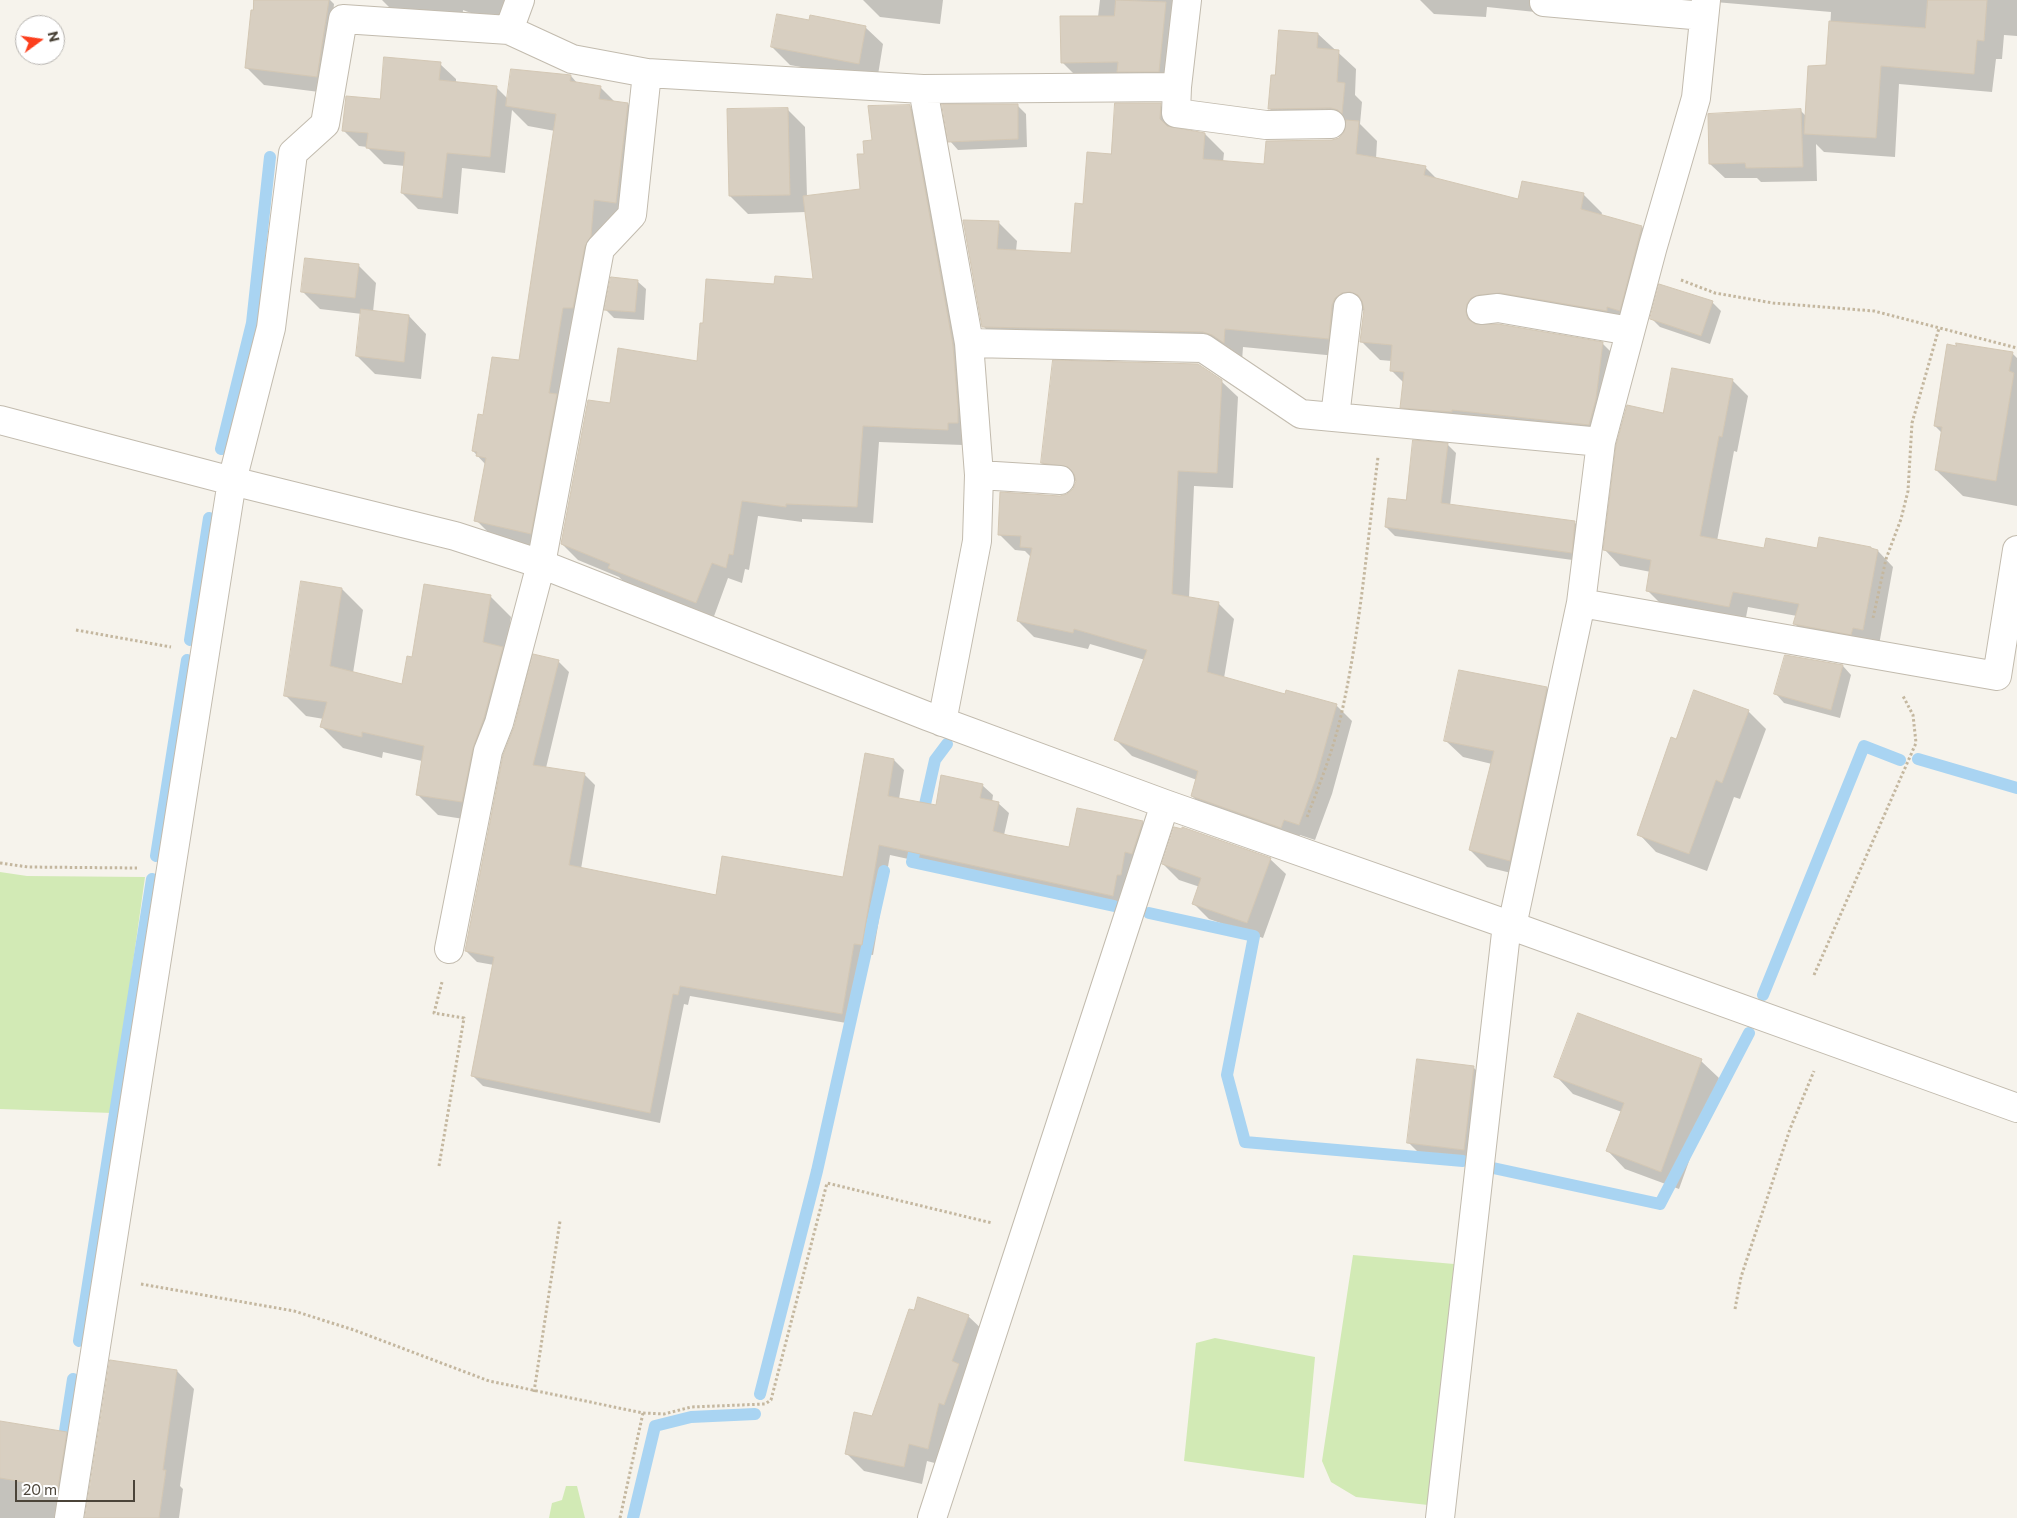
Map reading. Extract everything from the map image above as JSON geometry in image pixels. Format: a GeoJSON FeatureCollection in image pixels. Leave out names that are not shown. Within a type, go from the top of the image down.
{"type":"FeatureCollection","features":[{"type":"Feature","properties":{"kind":"street"},"geometry":{"type":"LineString","coordinates":[[509,30],[520,0]]}},
{"type":"Feature","properties":{"kind":"street"},"geometry":{"type":"LineString","coordinates":[[1187,0],[1177,87],[1176,113],[1266,125],[1331,124]]}},
{"type":"Feature","properties":{"kind":"street"},"geometry":{"type":"LineString","coordinates":[[1440,1518],[1510,925],[1581,603],[1602,442],[1647,267],[1696,98],[1705,8],[1544,2]]}},
{"type":"Feature","properties":{"kind":"street"},"geometry":{"type":"LineString","coordinates":[[69,1518],[232,481],[271,328],[292,153],[325,124],[340,10],[509,30],[572,59],[647,72],[923,89],[1177,87]]}},
{"type":"Feature","properties":{"kind":"street"},"geometry":{"type":"LineString","coordinates":[[449,949],[488,751],[499,723],[541,564],[600,249],[632,215],[647,72]]}},
{"type":"Feature","properties":{"kind":"street"},"geometry":{"type":"LineString","coordinates":[[923,89],[970,342],[979,475],[976,541],[942,722]]}},
{"type":"Feature","properties":{"kind":"street"},"geometry":{"type":"LineString","coordinates":[[1335,417],[1348,306]]}},
{"type":"Feature","properties":{"kind":"street"},"geometry":{"type":"LineString","coordinates":[[1481,310],[1498,308],[1630,331]]}},
{"type":"Feature","properties":{"kind":"street"},"geometry":{"type":"LineString","coordinates":[[970,342],[1203,348],[1301,414],[1602,442]]}},
{"type":"Feature","properties":{"kind":"street"},"geometry":{"type":"LineString","coordinates":[[0,420],[232,481],[455,536],[541,564],[942,722],[1165,804],[1510,925],[2017,1108]]}},
{"type":"Feature","properties":{"kind":"street"},"geometry":{"type":"LineString","coordinates":[[979,475],[1060,480]]}},
{"type":"Feature","properties":{"kind":"street"},"geometry":{"type":"LineString","coordinates":[[1581,603],[1997,676],[2017,550]]}},
{"type":"Feature","properties":{"kind":"street"},"geometry":{"type":"LineString","coordinates":[[932,1518],[1165,804]]}},
{"type":"Feature","properties":{"kind":"path"},"geometry":{"type":"LineString","coordinates":[[1647,267],[1715,293],[1773,303],[1874,312],[2017,348]]}},
{"type":"Feature","properties":{"kind":"path"},"geometry":{"type":"LineString","coordinates":[[1814,975],[1916,743],[1913,715],[1874,655],[1886,558],[1901,519],[1908,491],[1912,423],[1939,328]]}},
{"type":"Feature","properties":{"kind":"path"},"geometry":{"type":"LineString","coordinates":[[1294,850],[1321,782],[1340,720],[1355,640],[1383,422]]}},
{"type":"Feature","properties":{"kind":"path"},"geometry":{"type":"LineString","coordinates":[[76,630],[205,653]]}},
{"type":"Feature","properties":{"kind":"path"},"geometry":{"type":"LineString","coordinates":[[0,863],[28,867],[170,868]]}},
{"type":"Feature","properties":{"kind":"path"},"geometry":{"type":"LineString","coordinates":[[439,1166],[464,1018],[434,1013],[449,949]]}},
{"type":"Feature","properties":{"kind":"path"},"geometry":{"type":"LineString","coordinates":[[1735,1309],[1741,1277],[1790,1130],[1828,1039]]}},
{"type":"Feature","properties":{"kind":"path"},"geometry":{"type":"LineString","coordinates":[[106,1277],[294,1311],[354,1330],[489,1381],[534,1392],[643,1413],[664,1414],[691,1407],[765,1404],[771,1400],[827,1183],[1026,1231]]}},
{"type":"Feature","properties":{"kind":"path"},"geometry":{"type":"LineString","coordinates":[[534,1392],[560,1221]]}},
{"type":"Feature","properties":{"kind":"path"},"geometry":{"type":"LineString","coordinates":[[620,1518],[643,1413]]}},
{"type":"Feature","properties":{"kind":"green space"},"geometry":{"type":"Polygon","coordinates":[[[0,872],[27,876],[145,877],[112,1113],[0,1109],[0,872]]]}},
{"type":"Feature","properties":{"kind":"green space"},"geometry":{"type":"Polygon","coordinates":[[[1353,1255],[1454,1264],[1428,1505],[1356,1497],[1331,1482],[1322,1461],[1353,1255]]]}},
{"type":"Feature","properties":{"kind":"green space"},"geometry":{"type":"Polygon","coordinates":[[[1215,1338],[1315,1357],[1304,1478],[1184,1461],[1196,1343],[1215,1338]]]}},
{"type":"Feature","properties":{"kind":"green space"},"geometry":{"type":"Polygon","coordinates":[[[566,1486],[577,1486],[585,1518],[549,1518],[552,1503],[562,1500],[566,1486]]]}},
{"type":"Feature","properties":{"kind":"building"},"geometry":{"type":"Polygon","coordinates":[[[254,0],[329,0],[317,77],[245,68],[251,10],[253,10],[254,0]]]}},
{"type":"Feature","properties":{"kind":"building"},"geometry":{"type":"Polygon","coordinates":[[[1116,0],[1166,2],[1159,72],[1117,72],[1118,62],[1061,63],[1060,16],[1114,16],[1116,0]]]}},
{"type":"Feature","properties":{"kind":"building"},"geometry":{"type":"Polygon","coordinates":[[[1928,0],[1987,0],[1984,41],[1977,40],[1974,74],[1881,66],[1876,138],[1804,134],[1808,66],[1826,65],[1829,21],[1925,28],[1928,0]]]}},
{"type":"Feature","properties":{"kind":"building"},"geometry":{"type":"Polygon","coordinates":[[[777,14],[809,20],[810,15],[866,26],[859,64],[771,47],[777,14]]]}},
{"type":"Feature","properties":{"kind":"building"},"geometry":{"type":"Polygon","coordinates":[[[1279,30],[1318,33],[1317,48],[1339,50],[1337,82],[1345,83],[1342,114],[1338,110],[1331,108],[1268,109],[1271,75],[1275,75],[1279,30]]]}},
{"type":"Feature","properties":{"kind":"building"},"geometry":{"type":"Polygon","coordinates":[[[384,57],[441,62],[439,80],[497,86],[490,157],[447,153],[442,198],[401,193],[405,152],[366,148],[368,133],[342,131],[346,96],[380,99],[384,57]]]}},
{"type":"Feature","properties":{"kind":"building"},"geometry":{"type":"Polygon","coordinates":[[[511,69],[571,75],[570,81],[601,86],[599,99],[628,103],[616,203],[594,200],[591,236],[585,246],[573,308],[563,308],[549,393],[557,394],[531,534],[474,521],[486,458],[476,456],[477,452],[472,451],[478,414],[483,415],[492,357],[519,360],[556,114],[506,106],[511,69]]]}},
{"type":"Feature","properties":{"kind":"building"},"geometry":{"type":"Polygon","coordinates":[[[1115,103],[1161,103],[1160,119],[1167,126],[1205,133],[1203,159],[1264,164],[1266,141],[1332,140],[1339,138],[1344,132],[1346,120],[1359,121],[1356,154],[1426,166],[1424,175],[1518,199],[1522,181],[1584,193],[1581,209],[1642,226],[1620,311],[1607,307],[1607,311],[1500,293],[1479,295],[1471,298],[1467,304],[1466,312],[1468,319],[1475,324],[1498,324],[1603,342],[1596,399],[1589,425],[1452,410],[1452,412],[1400,408],[1404,372],[1390,371],[1392,345],[1360,342],[1364,309],[1358,295],[1350,292],[1342,293],[1335,298],[1332,305],[1329,339],[1225,329],[1224,343],[1212,335],[1203,332],[982,327],[963,220],[999,221],[997,249],[1071,253],[1075,203],[1083,204],[1087,152],[1111,154],[1115,103]]]}},
{"type":"Feature","properties":{"kind":"building"},"geometry":{"type":"Polygon","coordinates":[[[942,104],[1018,104],[1018,139],[948,142],[942,104]]]}},
{"type":"Feature","properties":{"kind":"building"},"geometry":{"type":"Polygon","coordinates":[[[910,105],[953,345],[958,423],[948,423],[948,430],[863,426],[857,507],[786,504],[786,507],[742,501],[733,555],[729,554],[726,568],[712,563],[696,603],[608,568],[610,564],[561,544],[588,400],[610,403],[618,348],[697,361],[700,323],[703,323],[706,279],[774,284],[775,276],[813,279],[803,196],[860,189],[857,154],[864,154],[863,141],[872,140],[868,106],[910,105]]]}},
{"type":"Feature","properties":{"kind":"building"},"geometry":{"type":"Polygon","coordinates":[[[788,108],[790,195],[729,196],[727,109],[788,108]]]}},
{"type":"Feature","properties":{"kind":"building"},"geometry":{"type":"Polygon","coordinates":[[[1801,109],[1803,167],[1746,168],[1745,163],[1709,164],[1708,114],[1801,109]]]}},
{"type":"Feature","properties":{"kind":"building"},"geometry":{"type":"Polygon","coordinates":[[[305,258],[359,264],[355,298],[301,292],[305,258]]]}},
{"type":"Feature","properties":{"kind":"building"},"geometry":{"type":"Polygon","coordinates":[[[611,277],[638,280],[635,312],[604,310],[611,277]]]}},
{"type":"Feature","properties":{"kind":"building"},"geometry":{"type":"Polygon","coordinates":[[[1659,284],[1713,301],[1701,336],[1650,319],[1659,284]]]}},
{"type":"Feature","properties":{"kind":"building"},"geometry":{"type":"Polygon","coordinates":[[[361,309],[409,315],[404,362],[356,356],[361,309]]]}},
{"type":"Feature","properties":{"kind":"building"},"geometry":{"type":"Polygon","coordinates":[[[1956,343],[2013,352],[2009,371],[2014,373],[1996,481],[1935,470],[1942,427],[1934,426],[1947,344],[1956,346],[1956,343]]]}},
{"type":"Feature","properties":{"kind":"building"},"geometry":{"type":"Polygon","coordinates":[[[1053,360],[1198,364],[1222,380],[1217,473],[1178,471],[1172,594],[1219,602],[1207,672],[1285,694],[1286,690],[1337,704],[1316,778],[1299,825],[1284,820],[1281,828],[1191,796],[1198,771],[1114,740],[1147,650],[1074,629],[1073,633],[1017,621],[1032,548],[1020,547],[1021,536],[998,535],[1000,492],[1060,496],[1067,494],[1073,489],[1076,481],[1074,474],[1068,467],[1041,463],[1053,360]]]}},
{"type":"Feature","properties":{"kind":"building"},"geometry":{"type":"Polygon","coordinates":[[[1672,368],[1733,379],[1722,437],[1719,436],[1700,536],[1764,548],[1766,538],[1817,548],[1819,537],[1878,550],[1863,630],[1853,628],[1851,635],[1793,624],[1799,604],[1733,592],[1729,607],[1646,591],[1651,560],[1603,550],[1616,445],[1627,405],[1663,413],[1672,368]]]}},
{"type":"Feature","properties":{"kind":"building"},"geometry":{"type":"Polygon","coordinates":[[[1413,440],[1448,443],[1441,503],[1575,521],[1572,553],[1385,527],[1388,498],[1406,500],[1413,440]]]}},
{"type":"Feature","properties":{"kind":"building"},"geometry":{"type":"Polygon","coordinates":[[[301,581],[342,588],[330,666],[402,684],[407,656],[412,657],[424,584],[491,595],[483,642],[503,647],[484,718],[473,748],[462,802],[416,795],[424,746],[362,732],[362,737],[320,727],[327,702],[284,696],[301,581]]]}},
{"type":"Feature","properties":{"kind":"building"},"geometry":{"type":"Polygon","coordinates":[[[533,654],[559,660],[533,765],[585,773],[569,865],[716,895],[722,856],[843,877],[865,753],[894,759],[888,796],[936,805],[941,775],[983,784],[980,798],[999,802],[993,831],[1007,835],[1069,847],[1077,808],[1143,821],[1132,854],[1125,852],[1121,875],[1117,875],[1113,896],[879,845],[862,945],[854,944],[842,1014],[680,986],[678,995],[673,994],[650,1113],[471,1076],[494,957],[465,951],[503,755],[514,727],[533,654]]]}},
{"type":"Feature","properties":{"kind":"building"},"geometry":{"type":"Polygon","coordinates":[[[1785,655],[1843,665],[1831,710],[1774,694],[1785,655]]]}},
{"type":"Feature","properties":{"kind":"building"},"geometry":{"type":"Polygon","coordinates":[[[1459,670],[1547,687],[1510,861],[1469,850],[1494,751],[1444,741],[1459,670]]]}},
{"type":"Feature","properties":{"kind":"building"},"geometry":{"type":"Polygon","coordinates":[[[1694,690],[1749,710],[1722,783],[1716,780],[1689,854],[1637,835],[1671,737],[1676,739],[1694,690]]]}},
{"type":"Feature","properties":{"kind":"building"},"geometry":{"type":"Polygon","coordinates":[[[1174,827],[1182,829],[1182,827],[1271,858],[1247,923],[1192,904],[1201,878],[1162,864],[1174,827]]]}},
{"type":"Feature","properties":{"kind":"building"},"geometry":{"type":"Polygon","coordinates":[[[1578,1013],[1702,1059],[1661,1172],[1606,1151],[1624,1103],[1554,1077],[1578,1013]]]}},
{"type":"Feature","properties":{"kind":"building"},"geometry":{"type":"Polygon","coordinates":[[[1417,1059],[1474,1066],[1464,1150],[1407,1143],[1417,1059]]]}},
{"type":"Feature","properties":{"kind":"building"},"geometry":{"type":"Polygon","coordinates":[[[918,1297],[969,1315],[952,1361],[959,1364],[944,1405],[939,1403],[928,1449],[909,1444],[904,1467],[845,1454],[854,1412],[872,1416],[909,1309],[914,1310],[918,1297]]]}},
{"type":"Feature","properties":{"kind":"building"},"geometry":{"type":"Polygon","coordinates":[[[110,1360],[177,1370],[163,1470],[166,1470],[159,1518],[85,1518],[110,1360]]]}},
{"type":"Feature","properties":{"kind":"building"},"geometry":{"type":"Polygon","coordinates":[[[0,1421],[67,1432],[58,1488],[0,1478],[0,1421]]]}},
{"type":"Feature","properties":{"kind":"waterway"},"geometry":{"type":"LineString","coordinates":[[221,449],[252,323],[270,157]]}},
{"type":"Feature","properties":{"kind":"waterway"},"geometry":{"type":"LineString","coordinates":[[190,640],[209,518]]}},
{"type":"Feature","properties":{"kind":"waterway"},"geometry":{"type":"LineString","coordinates":[[156,856],[187,660]]}},
{"type":"Feature","properties":{"kind":"waterway"},"geometry":{"type":"LineString","coordinates":[[947,744],[935,760],[912,862],[1114,906]]}},
{"type":"Feature","properties":{"kind":"waterway"},"geometry":{"type":"LineString","coordinates":[[1763,995],[1864,746],[1900,760]]}},
{"type":"Feature","properties":{"kind":"waterway"},"geometry":{"type":"LineString","coordinates":[[1918,759],[2017,788]]}},
{"type":"Feature","properties":{"kind":"waterway"},"geometry":{"type":"LineString","coordinates":[[760,1394],[817,1171],[884,871]]}},
{"type":"Feature","properties":{"kind":"waterway"},"geometry":{"type":"LineString","coordinates":[[79,1341],[152,879]]}},
{"type":"Feature","properties":{"kind":"waterway"},"geometry":{"type":"LineString","coordinates":[[1149,913],[1254,936],[1227,1075],[1245,1142],[1463,1161]]}},
{"type":"Feature","properties":{"kind":"waterway"},"geometry":{"type":"LineString","coordinates":[[1493,1168],[1660,1204],[1749,1033]]}},
{"type":"Feature","properties":{"kind":"waterway"},"geometry":{"type":"LineString","coordinates":[[65,1431],[73,1379]]}},
{"type":"Feature","properties":{"kind":"waterway"},"geometry":{"type":"LineString","coordinates":[[633,1518],[655,1426],[691,1417],[755,1414]]}}]}
